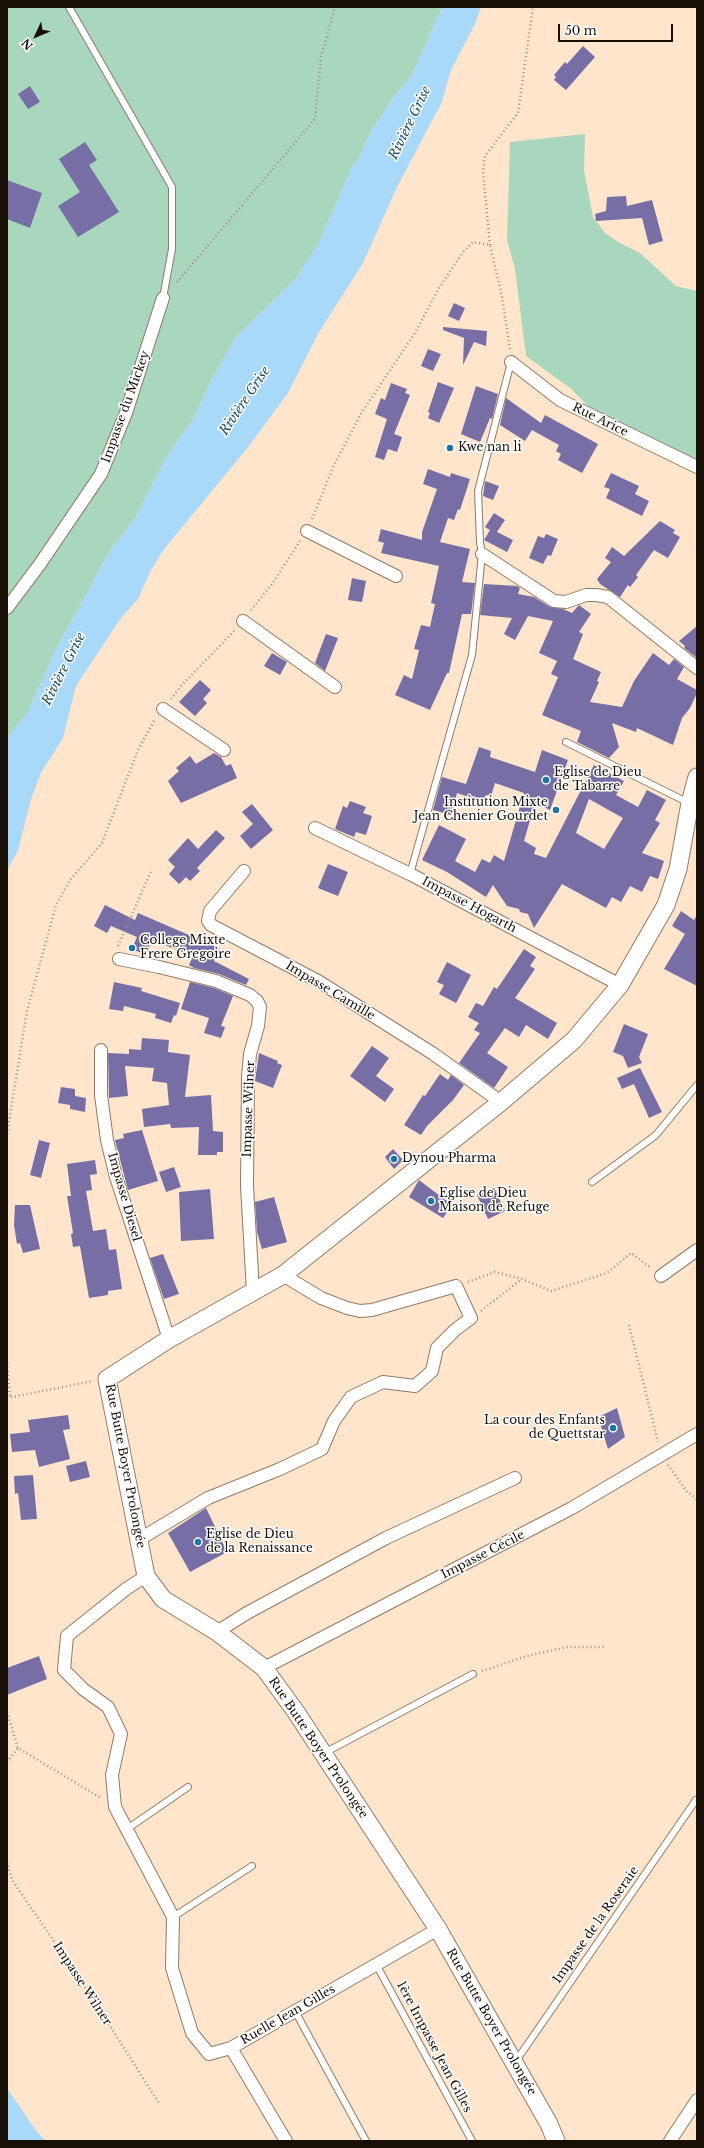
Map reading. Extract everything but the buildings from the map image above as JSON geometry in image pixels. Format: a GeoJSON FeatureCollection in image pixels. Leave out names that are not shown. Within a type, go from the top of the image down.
{"type":"FeatureCollection","features":[{"type":"Feature","properties":{"kind":"street","name":"Impasse du Mickey"},"geometry":{"type":"LineString","coordinates":[[7,608],[40,564],[101,474],[126,413],[163,298]]}},
{"type":"Feature","properties":{"kind":"street","name":"Rue Arice"},"geometry":{"type":"LineString","coordinates":[[511,362],[560,400],[697,467]]}},
{"type":"Feature","properties":{"kind":"street"},"geometry":{"type":"LineString","coordinates":[[307,530],[396,576]]}},
{"type":"Feature","properties":{"kind":"street"},"geometry":{"type":"LineString","coordinates":[[482,554],[554,601],[566,602],[586,595],[608,598],[697,668]]}},
{"type":"Feature","properties":{"kind":"street"},"geometry":{"type":"LineString","coordinates":[[243,621],[335,687]]}},
{"type":"Feature","properties":{"kind":"street"},"geometry":{"type":"LineString","coordinates":[[163,709],[224,750]]}},
{"type":"Feature","properties":{"kind":"street","name":"Rue Butte Boyer Prolongée"},"geometry":{"type":"LineString","coordinates":[[556,2141],[549,2124],[515,2062],[438,1929],[322,1754],[296,1712],[264,1668],[217,1632],[163,1599],[146,1576],[140,1539],[107,1378],[169,1339],[283,1275],[501,1102],[574,1040],[620,985],[666,905],[678,869],[690,803],[697,777]]}},
{"type":"Feature","properties":{"kind":"street","name":"Impasse Hogarth"},"geometry":{"type":"LineString","coordinates":[[315,828],[410,874],[620,985]]}},
{"type":"Feature","properties":{"kind":"street","name":"Impasse Camille"},"geometry":{"type":"LineString","coordinates":[[244,871],[210,911],[208,921],[212,925],[318,981],[432,1053],[501,1102]]}},
{"type":"Feature","properties":{"kind":"street","name":"Impasse Wilner"},"geometry":{"type":"LineString","coordinates":[[119,960],[159,967],[216,981],[250,995],[257,1001],[260,1007],[258,1026],[250,1054],[248,1077],[247,1186],[253,1292]]}},
{"type":"Feature","properties":{"kind":"street","name":"Impasse Diesel"},"geometry":{"type":"LineString","coordinates":[[101,1050],[102,1095],[107,1140],[116,1177],[169,1339]]}},
{"type":"Feature","properties":{"kind":"street"},"geometry":{"type":"LineString","coordinates":[[661,1276],[697,1250]]}},
{"type":"Feature","properties":{"kind":"street"},"geometry":{"type":"LineString","coordinates":[[140,1539],[208,1498],[280,1469],[322,1449],[334,1421],[351,1397],[382,1382],[415,1386],[432,1371],[437,1348],[455,1330],[471,1318],[456,1286],[372,1310],[360,1311],[347,1308],[321,1298],[283,1275]]}},
{"type":"Feature","properties":{"kind":"street","name":"Impasse Cécile"},"geometry":{"type":"LineString","coordinates":[[264,1668],[572,1508],[697,1434]]}},
{"type":"Feature","properties":{"kind":"street"},"geometry":{"type":"LineString","coordinates":[[217,1632],[247,1612],[380,1542],[515,1478]]}},
{"type":"Feature","properties":{"kind":"street"},"geometry":{"type":"LineString","coordinates":[[146,1576],[126,1589],[67,1636],[64,1670],[83,1689],[108,1707],[121,1734],[112,1775],[115,1807],[173,1917],[172,1968],[192,2033],[209,2054],[232,2048]]}},
{"type":"Feature","properties":{"kind":"street","name":"Ruelle Jean Gilles"},"geometry":{"type":"LineString","coordinates":[[286,2141],[232,2048],[438,1929]]}},
{"type":"Feature","properties":{"kind":"street"},"geometry":{"type":"LineString","coordinates":[[670,2141],[697,2100]]}},
{"type":"Feature","properties":{"kind":"lane"},"geometry":{"type":"LineString","coordinates":[[69,7],[172,187],[172,250],[163,298]]}},
{"type":"Feature","properties":{"kind":"lane"},"geometry":{"type":"LineString","coordinates":[[410,874],[472,655],[482,554],[479,527],[478,491],[511,362]]}},
{"type":"Feature","properties":{"kind":"lane"},"geometry":{"type":"LineString","coordinates":[[566,742],[690,803]]}},
{"type":"Feature","properties":{"kind":"lane"},"geometry":{"type":"LineString","coordinates":[[592,1182],[656,1135],[697,1084]]}},
{"type":"Feature","properties":{"kind":"lane"},"geometry":{"type":"LineString","coordinates":[[322,1754],[473,1674]]}},
{"type":"Feature","properties":{"kind":"lane"},"geometry":{"type":"LineString","coordinates":[[127,1829],[188,1787]]}},
{"type":"Feature","properties":{"kind":"lane","name":"Impasse de la Roseraie"},"geometry":{"type":"LineString","coordinates":[[515,2062],[696,1800]]}},
{"type":"Feature","properties":{"kind":"lane"},"geometry":{"type":"LineString","coordinates":[[173,1917],[252,1866]]}},
{"type":"Feature","properties":{"kind":"lane","name":"1ère Impasse Jean Gilles"},"geometry":{"type":"LineString","coordinates":[[376,1964],[472,2141]]}},
{"type":"Feature","properties":{"kind":"lane"},"geometry":{"type":"LineString","coordinates":[[295,2011],[366,2141]]}},
{"type":"Feature","properties":{"kind":"path"},"geometry":{"type":"LineString","coordinates":[[163,298],[315,119],[321,57],[335,7]]}},
{"type":"Feature","properties":{"kind":"path"},"geometry":{"type":"LineString","coordinates":[[490,245],[482,172],[485,156],[518,113],[532,7]]}},
{"type":"Feature","properties":{"kind":"path"},"geometry":{"type":"LineString","coordinates":[[119,960],[115,953],[152,869]]}},
{"type":"Feature","properties":{"kind":"path"},"geometry":{"type":"LineString","coordinates":[[456,1286],[495,1272],[522,1279],[551,1291],[607,1273],[631,1254],[661,1276]]}},
{"type":"Feature","properties":{"kind":"path"},"geometry":{"type":"LineString","coordinates":[[471,1318],[522,1279]]}},
{"type":"Feature","properties":{"kind":"path"},"geometry":{"type":"LineString","coordinates":[[629,1325],[661,1454],[687,1492],[697,1499]]}},
{"type":"Feature","properties":{"kind":"path"},"geometry":{"type":"LineString","coordinates":[[7,1363],[9,1397],[107,1378]]}},
{"type":"Feature","properties":{"kind":"path"},"geometry":{"type":"LineString","coordinates":[[473,1674],[527,1656],[567,1647],[606,1647]]}},
{"type":"Feature","properties":{"kind":"path"},"geometry":{"type":"LineString","coordinates":[[7,1712],[18,1748],[115,1807]]}},
{"type":"Feature","properties":{"kind":"path"},"geometry":{"type":"LineString","coordinates":[[7,1762],[18,1748]]}},
{"type":"Feature","properties":{"kind":"path","name":"Impasse Wilner"},"geometry":{"type":"LineString","coordinates":[[7,1862],[12,1880],[86,1988],[160,2105]]}},
{"type":"Feature","properties":{"kind":"green space"},"geometry":{"type":"Polygon","coordinates":[[[7,7],[444,7],[438,16],[412,75],[393,98],[370,133],[359,158],[351,169],[319,243],[296,278],[236,337],[210,383],[192,421],[167,456],[135,518],[111,549],[56,649],[28,712],[7,738],[7,7]]]}},
{"type":"Feature","properties":{"kind":"green space"},"geometry":{"type":"Polygon","coordinates":[[[585,134],[584,170],[593,217],[605,233],[620,243],[640,253],[676,286],[697,291],[697,460],[611,424],[589,407],[570,388],[526,356],[515,269],[507,240],[510,142],[585,134]]]}},
{"type":"Feature","properties":{"kind":"water","name":"Rivière Grise"},"geometry":{"type":"Polygon","coordinates":[[[444,7],[481,7],[475,24],[451,70],[442,102],[397,187],[363,263],[319,332],[288,393],[249,446],[165,548],[151,570],[138,599],[121,618],[76,686],[63,738],[41,773],[31,799],[18,850],[7,871],[7,738],[28,712],[56,649],[111,549],[135,518],[167,456],[192,421],[210,383],[236,337],[296,278],[319,243],[351,169],[359,158],[370,133],[393,98],[412,75],[438,16],[444,7]]]}},
{"type":"Feature","properties":{"kind":"water"},"geometry":{"type":"Polygon","coordinates":[[[7,2088],[37,2132],[46,2141],[7,2141],[7,2088]]]}},
{"type":"Feature","properties":{"kind":"place","name":"Kwe nan li"},"geometry":{"type":"Point","coordinates":[450,448]}},
{"type":"Feature","properties":{"kind":"place","name":"Eglise de Dieu de Tabarre"},"geometry":{"type":"Point","coordinates":[546,780]}},
{"type":"Feature","properties":{"kind":"place","name":"Institution Mixte Jean Chenier Gourdet"},"geometry":{"type":"Point","coordinates":[556,810]}},
{"type":"Feature","properties":{"kind":"place","name":"College Mixte Frere Gregoire"},"geometry":{"type":"Point","coordinates":[132,948]}},
{"type":"Feature","properties":{"kind":"place","name":"Dynou Pharma"},"geometry":{"type":"Point","coordinates":[394,1159]}},
{"type":"Feature","properties":{"kind":"place","name":"Eglise de Dieu Maison de Refuge"},"geometry":{"type":"Point","coordinates":[431,1201]}},
{"type":"Feature","properties":{"kind":"place","name":"La cour des Enfants de Quettstar"},"geometry":{"type":"Point","coordinates":[613,1428]}},
{"type":"Feature","properties":{"kind":"place","name":"Eglise de Dieu de la Renaissance"},"geometry":{"type":"Point","coordinates":[198,1542]}}]}
